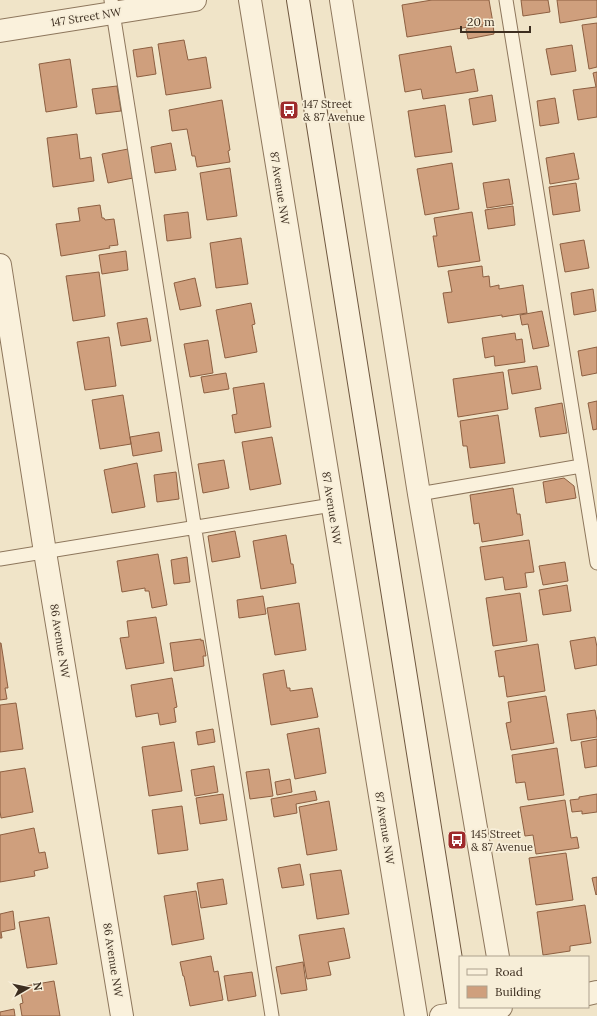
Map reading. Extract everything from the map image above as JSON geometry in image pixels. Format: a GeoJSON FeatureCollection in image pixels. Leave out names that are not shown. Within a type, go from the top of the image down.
{"type":"FeatureCollection","features":[{"type":"Feature","properties":{"kind":"street","name":"147 Street NW"},"geometry":{"type":"LineString","coordinates":[[0,31],[112,6],[195,0]]}},
{"type":"Feature","properties":{"kind":"street","name":"87 Avenue NW"},"geometry":{"type":"LineString","coordinates":[[250,0],[416,1016]]}},
{"type":"Feature","properties":{"kind":"street"},"geometry":{"type":"LineString","coordinates":[[298,0],[454,1015],[495,1008]]}},
{"type":"Feature","properties":{"kind":"street"},"geometry":{"type":"LineString","coordinates":[[341,0],[419,494],[498,956]]}},
{"type":"Feature","properties":{"kind":"street","name":"86 Avenue NW"},"geometry":{"type":"LineString","coordinates":[[0,265],[122,1016]]}},
{"type":"Feature","properties":{"kind":"lane"},"geometry":{"type":"LineString","coordinates":[[506,0],[597,564]]}},
{"type":"Feature","properties":{"kind":"lane"},"geometry":{"type":"LineString","coordinates":[[112,6],[272,1016]]}},
{"type":"Feature","properties":{"kind":"lane"},"geometry":{"type":"LineString","coordinates":[[419,494],[581,466]]}},
{"type":"Feature","properties":{"kind":"lane"},"geometry":{"type":"LineString","coordinates":[[0,559],[332,505]]}},
{"type":"Feature","properties":{"kind":"building"},"geometry":{"type":"Polygon","coordinates":[[[432,0],[489,0],[493,23],[407,37],[402,5],[432,0]]]}},
{"type":"Feature","properties":{"kind":"building"},"geometry":{"type":"Polygon","coordinates":[[[521,0],[548,0],[550,12],[523,16],[521,0]]]}},
{"type":"Feature","properties":{"kind":"building"},"geometry":{"type":"Polygon","coordinates":[[[557,0],[597,0],[597,17],[560,23],[557,0]]]}},
{"type":"Feature","properties":{"kind":"building"},"geometry":{"type":"Polygon","coordinates":[[[597,23],[597,67],[589,69],[582,25],[597,23]]]}},
{"type":"Feature","properties":{"kind":"building"},"geometry":{"type":"Polygon","coordinates":[[[493,24],[494,34],[468,39],[466,29],[493,24]]]}},
{"type":"Feature","properties":{"kind":"building"},"geometry":{"type":"Polygon","coordinates":[[[184,40],[188,60],[206,57],[211,88],[166,95],[158,44],[184,40]]]}},
{"type":"Feature","properties":{"kind":"building"},"geometry":{"type":"Polygon","coordinates":[[[572,45],[576,71],[551,75],[546,49],[572,45]]]}},
{"type":"Feature","properties":{"kind":"building"},"geometry":{"type":"Polygon","coordinates":[[[451,46],[456,73],[474,69],[478,91],[423,99],[421,89],[405,92],[399,55],[451,46]]]}},
{"type":"Feature","properties":{"kind":"building"},"geometry":{"type":"Polygon","coordinates":[[[152,47],[156,74],[137,77],[133,50],[152,47]]]}},
{"type":"Feature","properties":{"kind":"building"},"geometry":{"type":"Polygon","coordinates":[[[70,59],[77,107],[46,112],[39,64],[70,59]]]}},
{"type":"Feature","properties":{"kind":"building"},"geometry":{"type":"Polygon","coordinates":[[[597,72],[597,117],[578,120],[573,90],[596,87],[593,73],[597,72]]]}},
{"type":"Feature","properties":{"kind":"building"},"geometry":{"type":"Polygon","coordinates":[[[117,86],[121,111],[96,114],[92,89],[117,86]]]}},
{"type":"Feature","properties":{"kind":"building"},"geometry":{"type":"Polygon","coordinates":[[[492,95],[496,121],[473,125],[469,99],[492,95]]]}},
{"type":"Feature","properties":{"kind":"building"},"geometry":{"type":"Polygon","coordinates":[[[555,98],[559,123],[540,126],[537,101],[555,98]]]}},
{"type":"Feature","properties":{"kind":"building"},"geometry":{"type":"Polygon","coordinates":[[[222,100],[230,150],[228,151],[230,162],[197,167],[195,156],[192,156],[187,129],[172,131],[169,110],[222,100]]]}},
{"type":"Feature","properties":{"kind":"building"},"geometry":{"type":"Polygon","coordinates":[[[445,105],[452,152],[415,157],[408,111],[445,105]]]}},
{"type":"Feature","properties":{"kind":"building"},"geometry":{"type":"Polygon","coordinates":[[[77,134],[80,159],[91,157],[94,181],[53,187],[47,138],[77,134]]]}},
{"type":"Feature","properties":{"kind":"building"},"geometry":{"type":"Polygon","coordinates":[[[171,143],[176,170],[155,173],[151,147],[171,143]]]}},
{"type":"Feature","properties":{"kind":"building"},"geometry":{"type":"Polygon","coordinates":[[[128,149],[133,178],[108,183],[102,154],[128,149]]]}},
{"type":"Feature","properties":{"kind":"building"},"geometry":{"type":"Polygon","coordinates":[[[574,153],[579,179],[550,184],[546,158],[574,153]]]}},
{"type":"Feature","properties":{"kind":"building"},"geometry":{"type":"Polygon","coordinates":[[[452,163],[459,209],[425,215],[417,169],[452,163]]]}},
{"type":"Feature","properties":{"kind":"building"},"geometry":{"type":"Polygon","coordinates":[[[230,168],[237,216],[207,220],[200,173],[230,168]]]}},
{"type":"Feature","properties":{"kind":"building"},"geometry":{"type":"Polygon","coordinates":[[[509,179],[513,204],[487,208],[483,183],[509,179]]]}},
{"type":"Feature","properties":{"kind":"building"},"geometry":{"type":"Polygon","coordinates":[[[576,183],[580,211],[553,215],[549,187],[576,183]]]}},
{"type":"Feature","properties":{"kind":"building"},"geometry":{"type":"Polygon","coordinates":[[[100,205],[102,218],[105,220],[114,219],[118,245],[109,246],[110,248],[61,256],[56,224],[80,221],[78,208],[100,205]]]}},
{"type":"Feature","properties":{"kind":"building"},"geometry":{"type":"Polygon","coordinates":[[[513,206],[515,225],[488,229],[485,210],[513,206]]]}},
{"type":"Feature","properties":{"kind":"building"},"geometry":{"type":"Polygon","coordinates":[[[188,212],[191,238],[167,241],[164,215],[188,212]]]}},
{"type":"Feature","properties":{"kind":"building"},"geometry":{"type":"Polygon","coordinates":[[[472,212],[480,261],[438,267],[433,236],[437,236],[434,218],[472,212]]]}},
{"type":"Feature","properties":{"kind":"building"},"geometry":{"type":"Polygon","coordinates":[[[241,238],[248,284],[216,288],[210,243],[241,238]]]}},
{"type":"Feature","properties":{"kind":"building"},"geometry":{"type":"Polygon","coordinates":[[[584,240],[589,268],[565,272],[560,244],[584,240]]]}},
{"type":"Feature","properties":{"kind":"building"},"geometry":{"type":"Polygon","coordinates":[[[126,251],[128,270],[102,274],[99,255],[126,251]]]}},
{"type":"Feature","properties":{"kind":"building"},"geometry":{"type":"Polygon","coordinates":[[[482,266],[483,277],[489,276],[490,287],[499,285],[499,289],[523,285],[527,313],[448,323],[443,293],[452,292],[448,271],[482,266]]]}},
{"type":"Feature","properties":{"kind":"building"},"geometry":{"type":"Polygon","coordinates":[[[99,272],[105,316],[73,321],[66,276],[99,272]]]}},
{"type":"Feature","properties":{"kind":"building"},"geometry":{"type":"Polygon","coordinates":[[[195,278],[201,306],[180,310],[174,283],[195,278]]]}},
{"type":"Feature","properties":{"kind":"building"},"geometry":{"type":"Polygon","coordinates":[[[593,289],[596,311],[574,315],[571,293],[593,289]]]}},
{"type":"Feature","properties":{"kind":"building"},"geometry":{"type":"Polygon","coordinates":[[[251,303],[255,324],[252,325],[257,352],[225,358],[216,310],[251,303]]]}},
{"type":"Feature","properties":{"kind":"building"},"geometry":{"type":"Polygon","coordinates":[[[542,311],[549,346],[533,349],[528,324],[522,325],[520,315],[542,311]]]}},
{"type":"Feature","properties":{"kind":"building"},"geometry":{"type":"Polygon","coordinates":[[[147,318],[151,341],[121,346],[117,323],[147,318]]]}},
{"type":"Feature","properties":{"kind":"building"},"geometry":{"type":"Polygon","coordinates":[[[515,333],[516,340],[522,339],[525,362],[495,366],[494,356],[485,358],[482,338],[515,333]]]}},
{"type":"Feature","properties":{"kind":"building"},"geometry":{"type":"Polygon","coordinates":[[[109,337],[116,386],[85,390],[77,342],[109,337]]]}},
{"type":"Feature","properties":{"kind":"building"},"geometry":{"type":"Polygon","coordinates":[[[208,340],[213,373],[190,377],[184,344],[208,340]]]}},
{"type":"Feature","properties":{"kind":"building"},"geometry":{"type":"Polygon","coordinates":[[[597,347],[597,373],[582,376],[578,351],[597,347]]]}},
{"type":"Feature","properties":{"kind":"building"},"geometry":{"type":"Polygon","coordinates":[[[537,366],[541,389],[512,394],[508,370],[537,366]]]}},
{"type":"Feature","properties":{"kind":"building"},"geometry":{"type":"Polygon","coordinates":[[[503,372],[508,409],[458,417],[453,379],[503,372]]]}},
{"type":"Feature","properties":{"kind":"building"},"geometry":{"type":"Polygon","coordinates":[[[226,373],[229,389],[204,393],[201,377],[226,373]]]}},
{"type":"Feature","properties":{"kind":"building"},"geometry":{"type":"Polygon","coordinates":[[[264,383],[271,427],[235,433],[232,415],[237,414],[233,388],[264,383]]]}},
{"type":"Feature","properties":{"kind":"building"},"geometry":{"type":"Polygon","coordinates":[[[123,395],[131,444],[100,449],[92,400],[123,395]]]}},
{"type":"Feature","properties":{"kind":"building"},"geometry":{"type":"Polygon","coordinates":[[[597,401],[597,429],[593,430],[588,403],[597,401]]]}},
{"type":"Feature","properties":{"kind":"building"},"geometry":{"type":"Polygon","coordinates":[[[562,403],[567,433],[540,437],[535,408],[562,403]]]}},
{"type":"Feature","properties":{"kind":"building"},"geometry":{"type":"Polygon","coordinates":[[[498,415],[505,463],[470,468],[467,446],[463,446],[460,421],[498,415]]]}},
{"type":"Feature","properties":{"kind":"building"},"geometry":{"type":"Polygon","coordinates":[[[159,432],[162,451],[133,456],[130,437],[159,432]]]}},
{"type":"Feature","properties":{"kind":"building"},"geometry":{"type":"Polygon","coordinates":[[[272,437],[281,484],[250,490],[242,442],[272,437]]]}},
{"type":"Feature","properties":{"kind":"building"},"geometry":{"type":"Polygon","coordinates":[[[224,460],[229,488],[203,493],[198,464],[224,460]]]}},
{"type":"Feature","properties":{"kind":"building"},"geometry":{"type":"Polygon","coordinates":[[[137,463],[145,507],[112,513],[104,470],[137,463]]]}},
{"type":"Feature","properties":{"kind":"building"},"geometry":{"type":"Polygon","coordinates":[[[176,472],[179,499],[157,502],[154,475],[176,472]]]}},
{"type":"Feature","properties":{"kind":"building"},"geometry":{"type":"Polygon","coordinates":[[[564,478],[574,486],[576,498],[546,503],[543,482],[564,478]]]}},
{"type":"Feature","properties":{"kind":"building"},"geometry":{"type":"Polygon","coordinates":[[[513,488],[517,514],[520,514],[523,535],[482,542],[479,523],[474,524],[470,495],[513,488]]]}},
{"type":"Feature","properties":{"kind":"building"},"geometry":{"type":"Polygon","coordinates":[[[235,531],[240,557],[212,562],[208,536],[235,531]]]}},
{"type":"Feature","properties":{"kind":"building"},"geometry":{"type":"Polygon","coordinates":[[[286,535],[296,583],[261,589],[253,541],[286,535]]]}},
{"type":"Feature","properties":{"kind":"building"},"geometry":{"type":"Polygon","coordinates":[[[529,540],[534,572],[525,573],[527,587],[505,590],[503,577],[485,580],[480,547],[529,540]]]}},
{"type":"Feature","properties":{"kind":"building"},"geometry":{"type":"Polygon","coordinates":[[[158,554],[167,605],[152,608],[149,591],[145,591],[145,588],[122,592],[117,561],[158,554]]]}},
{"type":"Feature","properties":{"kind":"building"},"geometry":{"type":"Polygon","coordinates":[[[187,557],[190,582],[174,584],[171,560],[187,557]]]}},
{"type":"Feature","properties":{"kind":"building"},"geometry":{"type":"Polygon","coordinates":[[[565,562],[568,581],[543,585],[539,566],[565,562]]]}},
{"type":"Feature","properties":{"kind":"building"},"geometry":{"type":"Polygon","coordinates":[[[567,585],[571,611],[543,615],[539,590],[567,585]]]}},
{"type":"Feature","properties":{"kind":"building"},"geometry":{"type":"Polygon","coordinates":[[[520,593],[527,641],[493,646],[486,598],[520,593]]]}},
{"type":"Feature","properties":{"kind":"building"},"geometry":{"type":"Polygon","coordinates":[[[263,596],[266,614],[239,618],[237,600],[263,596]]]}},
{"type":"Feature","properties":{"kind":"building"},"geometry":{"type":"Polygon","coordinates":[[[299,603],[306,650],[275,655],[267,608],[299,603]]]}},
{"type":"Feature","properties":{"kind":"building"},"geometry":{"type":"Polygon","coordinates":[[[156,617],[164,663],[126,669],[120,638],[129,637],[127,621],[156,617]]]}},
{"type":"Feature","properties":{"kind":"building"},"geometry":{"type":"Polygon","coordinates":[[[595,637],[597,647],[597,665],[575,669],[570,641],[595,637]]]}},
{"type":"Feature","properties":{"kind":"building"},"geometry":{"type":"Polygon","coordinates":[[[201,639],[201,641],[203,640],[206,656],[203,656],[204,666],[174,671],[170,643],[201,639]]]}},
{"type":"Feature","properties":{"kind":"building"},"geometry":{"type":"Polygon","coordinates":[[[0,643],[8,688],[5,688],[7,699],[0,700],[0,643]]]}},
{"type":"Feature","properties":{"kind":"building"},"geometry":{"type":"Polygon","coordinates":[[[538,644],[545,691],[507,697],[504,676],[499,677],[495,651],[538,644]]]}},
{"type":"Feature","properties":{"kind":"building"},"geometry":{"type":"Polygon","coordinates":[[[284,670],[287,688],[290,688],[290,691],[312,688],[318,717],[271,725],[263,674],[284,670]]]}},
{"type":"Feature","properties":{"kind":"building"},"geometry":{"type":"Polygon","coordinates":[[[172,678],[177,707],[174,708],[176,722],[160,725],[158,713],[136,717],[131,685],[172,678]]]}},
{"type":"Feature","properties":{"kind":"building"},"geometry":{"type":"Polygon","coordinates":[[[546,696],[554,743],[511,750],[506,723],[511,722],[508,702],[546,696]]]}},
{"type":"Feature","properties":{"kind":"building"},"geometry":{"type":"Polygon","coordinates":[[[16,703],[23,749],[0,752],[0,705],[16,703]]]}},
{"type":"Feature","properties":{"kind":"building"},"geometry":{"type":"Polygon","coordinates":[[[595,710],[597,737],[571,741],[567,714],[595,710]]]}},
{"type":"Feature","properties":{"kind":"building"},"geometry":{"type":"Polygon","coordinates":[[[319,728],[326,773],[295,779],[287,734],[319,728]]]}},
{"type":"Feature","properties":{"kind":"building"},"geometry":{"type":"Polygon","coordinates":[[[213,729],[215,742],[198,745],[196,732],[213,729]]]}},
{"type":"Feature","properties":{"kind":"building"},"geometry":{"type":"Polygon","coordinates":[[[597,739],[597,766],[585,768],[581,742],[597,739]]]}},
{"type":"Feature","properties":{"kind":"building"},"geometry":{"type":"Polygon","coordinates":[[[174,742],[182,791],[149,796],[142,747],[174,742]]]}},
{"type":"Feature","properties":{"kind":"building"},"geometry":{"type":"Polygon","coordinates":[[[557,748],[564,795],[528,800],[525,782],[516,783],[512,755],[557,748]]]}},
{"type":"Feature","properties":{"kind":"building"},"geometry":{"type":"Polygon","coordinates":[[[214,766],[218,792],[195,796],[191,770],[214,766]]]}},
{"type":"Feature","properties":{"kind":"building"},"geometry":{"type":"Polygon","coordinates":[[[25,768],[33,812],[1,818],[0,772],[25,768]]]}},
{"type":"Feature","properties":{"kind":"building"},"geometry":{"type":"Polygon","coordinates":[[[269,769],[273,796],[250,799],[246,772],[269,769]]]}},
{"type":"Feature","properties":{"kind":"building"},"geometry":{"type":"Polygon","coordinates":[[[290,779],[292,792],[277,795],[275,782],[290,779]]]}},
{"type":"Feature","properties":{"kind":"building"},"geometry":{"type":"Polygon","coordinates":[[[315,791],[317,800],[296,804],[297,813],[274,817],[271,799],[315,791]]]}},
{"type":"Feature","properties":{"kind":"building"},"geometry":{"type":"Polygon","coordinates":[[[223,794],[227,820],[200,824],[196,798],[223,794]]]}},
{"type":"Feature","properties":{"kind":"building"},"geometry":{"type":"Polygon","coordinates":[[[597,794],[597,812],[582,814],[582,811],[572,812],[570,800],[597,794]]]}},
{"type":"Feature","properties":{"kind":"building"},"geometry":{"type":"Polygon","coordinates":[[[565,800],[571,838],[577,837],[579,848],[536,854],[533,835],[525,836],[520,807],[565,800]]]}},
{"type":"Feature","properties":{"kind":"building"},"geometry":{"type":"Polygon","coordinates":[[[329,801],[337,850],[307,855],[299,807],[329,801]]]}},
{"type":"Feature","properties":{"kind":"building"},"geometry":{"type":"Polygon","coordinates":[[[182,806],[188,850],[158,854],[152,810],[182,806]]]}},
{"type":"Feature","properties":{"kind":"building"},"geometry":{"type":"Polygon","coordinates":[[[34,828],[39,853],[45,852],[48,868],[34,871],[35,876],[0,882],[0,835],[34,828]]]}},
{"type":"Feature","properties":{"kind":"building"},"geometry":{"type":"Polygon","coordinates":[[[566,853],[573,900],[536,905],[529,858],[566,853]]]}},
{"type":"Feature","properties":{"kind":"building"},"geometry":{"type":"Polygon","coordinates":[[[300,864],[304,885],[282,888],[278,868],[300,864]]]}},
{"type":"Feature","properties":{"kind":"building"},"geometry":{"type":"Polygon","coordinates":[[[341,870],[349,914],[317,919],[310,874],[341,870]]]}},
{"type":"Feature","properties":{"kind":"building"},"geometry":{"type":"Polygon","coordinates":[[[597,877],[597,894],[596,895],[592,878],[597,877]]]}},
{"type":"Feature","properties":{"kind":"building"},"geometry":{"type":"Polygon","coordinates":[[[223,879],[227,904],[201,908],[197,883],[223,879]]]}},
{"type":"Feature","properties":{"kind":"building"},"geometry":{"type":"Polygon","coordinates":[[[196,891],[204,939],[172,945],[164,896],[196,891]]]}},
{"type":"Feature","properties":{"kind":"building"},"geometry":{"type":"Polygon","coordinates":[[[585,905],[591,943],[570,946],[570,951],[543,955],[537,912],[585,905]]]}},
{"type":"Feature","properties":{"kind":"building"},"geometry":{"type":"Polygon","coordinates":[[[13,911],[15,929],[1,932],[2,938],[0,938],[0,914],[13,911]]]}},
{"type":"Feature","properties":{"kind":"building"},"geometry":{"type":"Polygon","coordinates":[[[49,917],[57,964],[27,968],[19,922],[49,917]]]}},
{"type":"Feature","properties":{"kind":"building"},"geometry":{"type":"Polygon","coordinates":[[[344,928],[350,958],[328,962],[331,975],[307,979],[299,935],[344,928]]]}},
{"type":"Feature","properties":{"kind":"building"},"geometry":{"type":"Polygon","coordinates":[[[211,956],[214,972],[218,971],[223,1000],[190,1006],[180,962],[211,956]]]}},
{"type":"Feature","properties":{"kind":"building"},"geometry":{"type":"Polygon","coordinates":[[[303,962],[307,990],[281,994],[276,967],[303,962]]]}},
{"type":"Feature","properties":{"kind":"building"},"geometry":{"type":"Polygon","coordinates":[[[252,972],[256,996],[228,1001],[224,976],[252,972]]]}},
{"type":"Feature","properties":{"kind":"building"},"geometry":{"type":"Polygon","coordinates":[[[54,981],[60,1016],[22,1016],[20,1004],[23,1003],[20,987],[54,981]]]}},
{"type":"Feature","properties":{"kind":"building"},"geometry":{"type":"Polygon","coordinates":[[[14,1009],[15,1016],[0,1016],[0,1012],[14,1009]]]}},
{"type":"Feature","properties":{"kind":"place","name":"147 Street & 87 Avenue"},"geometry":{"type":"Point","coordinates":[289,110]}},
{"type":"Feature","properties":{"kind":"place","name":"145 Street & 87 Avenue"},"geometry":{"type":"Point","coordinates":[457,840]}}]}
